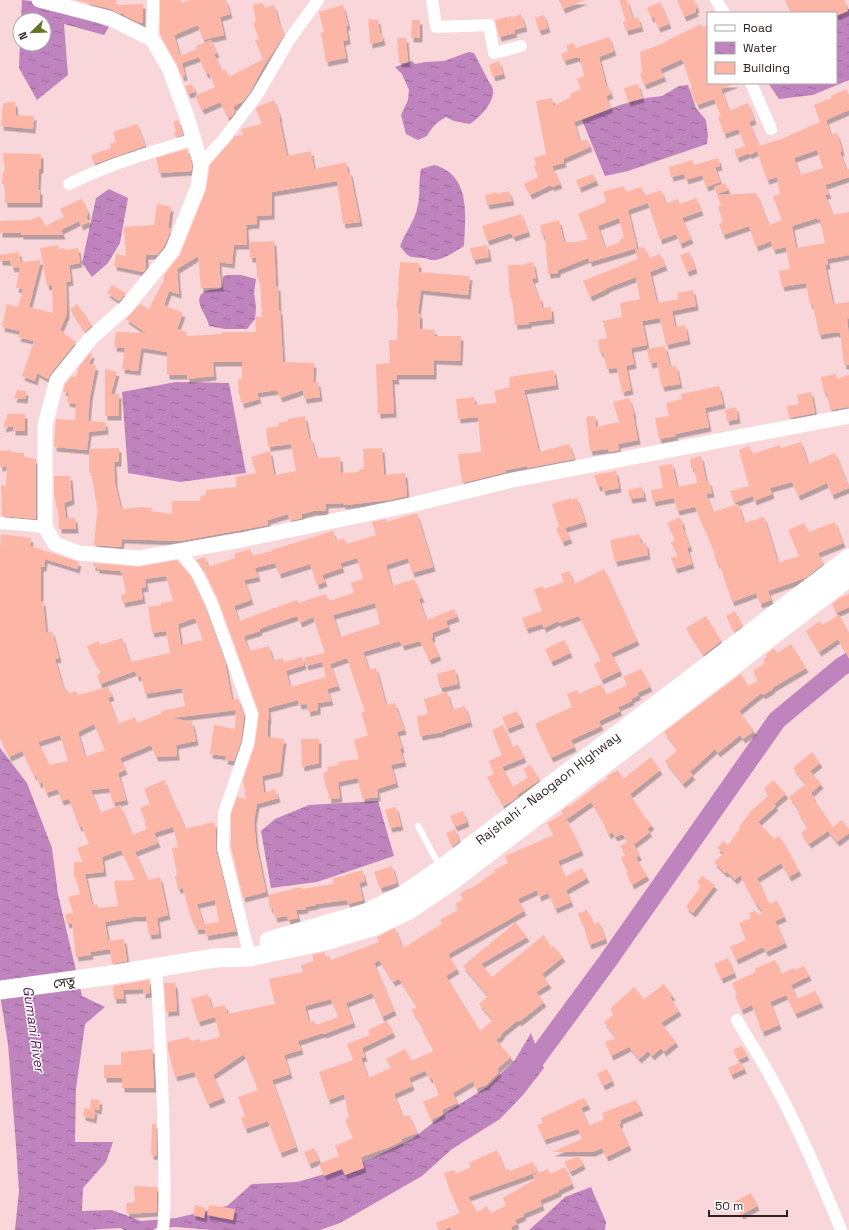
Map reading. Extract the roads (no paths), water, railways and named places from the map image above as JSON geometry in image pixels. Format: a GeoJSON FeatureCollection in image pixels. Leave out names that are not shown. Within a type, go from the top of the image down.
{"type":"FeatureCollection","features":[{"type":"Feature","properties":{"kind":"main road","name":"Rajshahi - Naogaon Highway"},"geometry":{"type":"LineString","coordinates":[[104,976],[329,940],[372,927],[409,910],[445,876],[849,558]]}},
{"type":"Feature","properties":{"kind":"main road","name":"Rajshahi - Naogaon Highway"},"geometry":{"type":"LineString","coordinates":[[445,876],[849,577]]}},
{"type":"Feature","properties":{"kind":"main road","name":"সেতু"},"geometry":{"type":"LineString","coordinates":[[0,990],[104,976]]}},
{"type":"Feature","properties":{"kind":"street"},"geometry":{"type":"LineString","coordinates":[[39,0],[109,18],[152,39],[169,68],[188,117],[201,164],[198,187],[172,251],[126,307],[91,338],[57,380],[45,425],[45,527],[55,544],[79,553],[140,558],[241,540],[392,509],[508,481],[849,416]]}},
{"type":"Feature","properties":{"kind":"street"},"geometry":{"type":"LineString","coordinates":[[152,39],[154,8],[153,0]]}},
{"type":"Feature","properties":{"kind":"street"},"geometry":{"type":"LineString","coordinates":[[201,164],[223,140],[257,95],[289,40],[318,0]]}},
{"type":"Feature","properties":{"kind":"street"},"geometry":{"type":"LineString","coordinates":[[432,0],[436,27],[489,25],[494,53],[521,46]]}},
{"type":"Feature","properties":{"kind":"street"},"geometry":{"type":"LineString","coordinates":[[716,0],[723,12]]}},
{"type":"Feature","properties":{"kind":"street"},"geometry":{"type":"LineString","coordinates":[[751,84],[771,129]]}},
{"type":"Feature","properties":{"kind":"street"},"geometry":{"type":"LineString","coordinates":[[69,184],[93,172],[133,157],[194,139]]}},
{"type":"Feature","properties":{"kind":"street"},"geometry":{"type":"LineString","coordinates":[[0,523],[45,527]]}},
{"type":"Feature","properties":{"kind":"street"},"geometry":{"type":"LineString","coordinates":[[180,551],[196,570],[211,602],[252,715],[248,743],[224,813],[223,848],[249,952]]}},
{"type":"Feature","properties":{"kind":"street"},"geometry":{"type":"LineString","coordinates":[[156,968],[164,1130],[165,1216],[163,1230]]}},
{"type":"Feature","properties":{"kind":"street"},"geometry":{"type":"LineString","coordinates":[[737,1020],[774,1082],[800,1134],[841,1230]]}},
{"type":"Feature","properties":{"kind":"lane"},"geometry":{"type":"LineString","coordinates":[[418,826],[445,876]]}},
{"type":"Feature","properties":{"kind":"water"},"geometry":{"type":"Polygon","coordinates":[[[22,0],[40,2],[109,27],[104,35],[64,24],[68,75],[37,100],[19,68],[20,52],[52,52],[52,12],[21,12],[22,0]]]}},
{"type":"Feature","properties":{"kind":"water"},"geometry":{"type":"Polygon","coordinates":[[[831,8],[849,9],[849,80],[813,95],[779,99],[769,84],[837,84],[837,12],[831,8]]]}},
{"type":"Feature","properties":{"kind":"water"},"geometry":{"type":"Polygon","coordinates":[[[469,52],[474,53],[492,87],[492,99],[484,111],[475,121],[470,124],[454,121],[446,117],[435,125],[427,136],[418,140],[406,134],[401,115],[408,100],[409,90],[402,74],[395,67],[412,61],[415,64],[444,61],[469,52]]]}},
{"type":"Feature","properties":{"kind":"water"},"geometry":{"type":"Polygon","coordinates":[[[688,85],[696,108],[706,120],[708,136],[707,144],[628,171],[605,176],[582,120],[620,105],[646,98],[662,96],[679,86],[688,85]]]}},
{"type":"Feature","properties":{"kind":"water"},"geometry":{"type":"Polygon","coordinates":[[[434,165],[446,170],[455,178],[460,187],[464,198],[465,223],[464,246],[444,257],[432,260],[410,256],[405,253],[400,246],[417,209],[421,169],[434,165]]]}},
{"type":"Feature","properties":{"kind":"water"},"geometry":{"type":"Polygon","coordinates":[[[109,189],[128,198],[120,243],[108,263],[92,277],[82,263],[96,198],[109,189]]]}},
{"type":"Feature","properties":{"kind":"water"},"geometry":{"type":"Polygon","coordinates":[[[227,275],[241,275],[256,279],[254,292],[256,308],[255,319],[247,329],[225,329],[209,326],[199,302],[201,294],[208,290],[222,287],[223,277],[227,275]]]}},
{"type":"Feature","properties":{"kind":"water"},"geometry":{"type":"Polygon","coordinates":[[[176,382],[229,383],[246,473],[180,482],[128,473],[122,392],[176,382]]]}},
{"type":"Feature","properties":{"kind":"water","name":"Gumani River"},"geometry":{"type":"Polygon","coordinates":[[[0,748],[27,783],[52,848],[58,894],[82,996],[105,1007],[85,1024],[76,1089],[75,1142],[113,1142],[106,1162],[83,1188],[82,1211],[112,1210],[141,1221],[176,1218],[227,1206],[252,1184],[297,1182],[370,1159],[412,1139],[447,1112],[487,1087],[515,1060],[531,1033],[544,1068],[523,1095],[500,1119],[452,1149],[422,1176],[340,1223],[320,1230],[212,1230],[176,1227],[156,1228],[153,1230],[124,1230],[121,1228],[86,1230],[15,1230],[19,1191],[8,1044],[0,995],[0,748]]]}},
{"type":"Feature","properties":{"kind":"water"},"geometry":{"type":"Polygon","coordinates":[[[378,801],[394,856],[317,882],[271,888],[261,831],[275,819],[309,805],[378,801]]]}},
{"type":"Feature","properties":{"kind":"water"},"geometry":{"type":"Polygon","coordinates":[[[591,1187],[606,1222],[605,1230],[529,1230],[565,1197],[591,1187]]]}},
{"type":"Feature","properties":{"kind":"waterway"},"geometry":{"type":"LineString","coordinates":[[524,1075],[607,962],[777,720],[849,662]]}}]}
